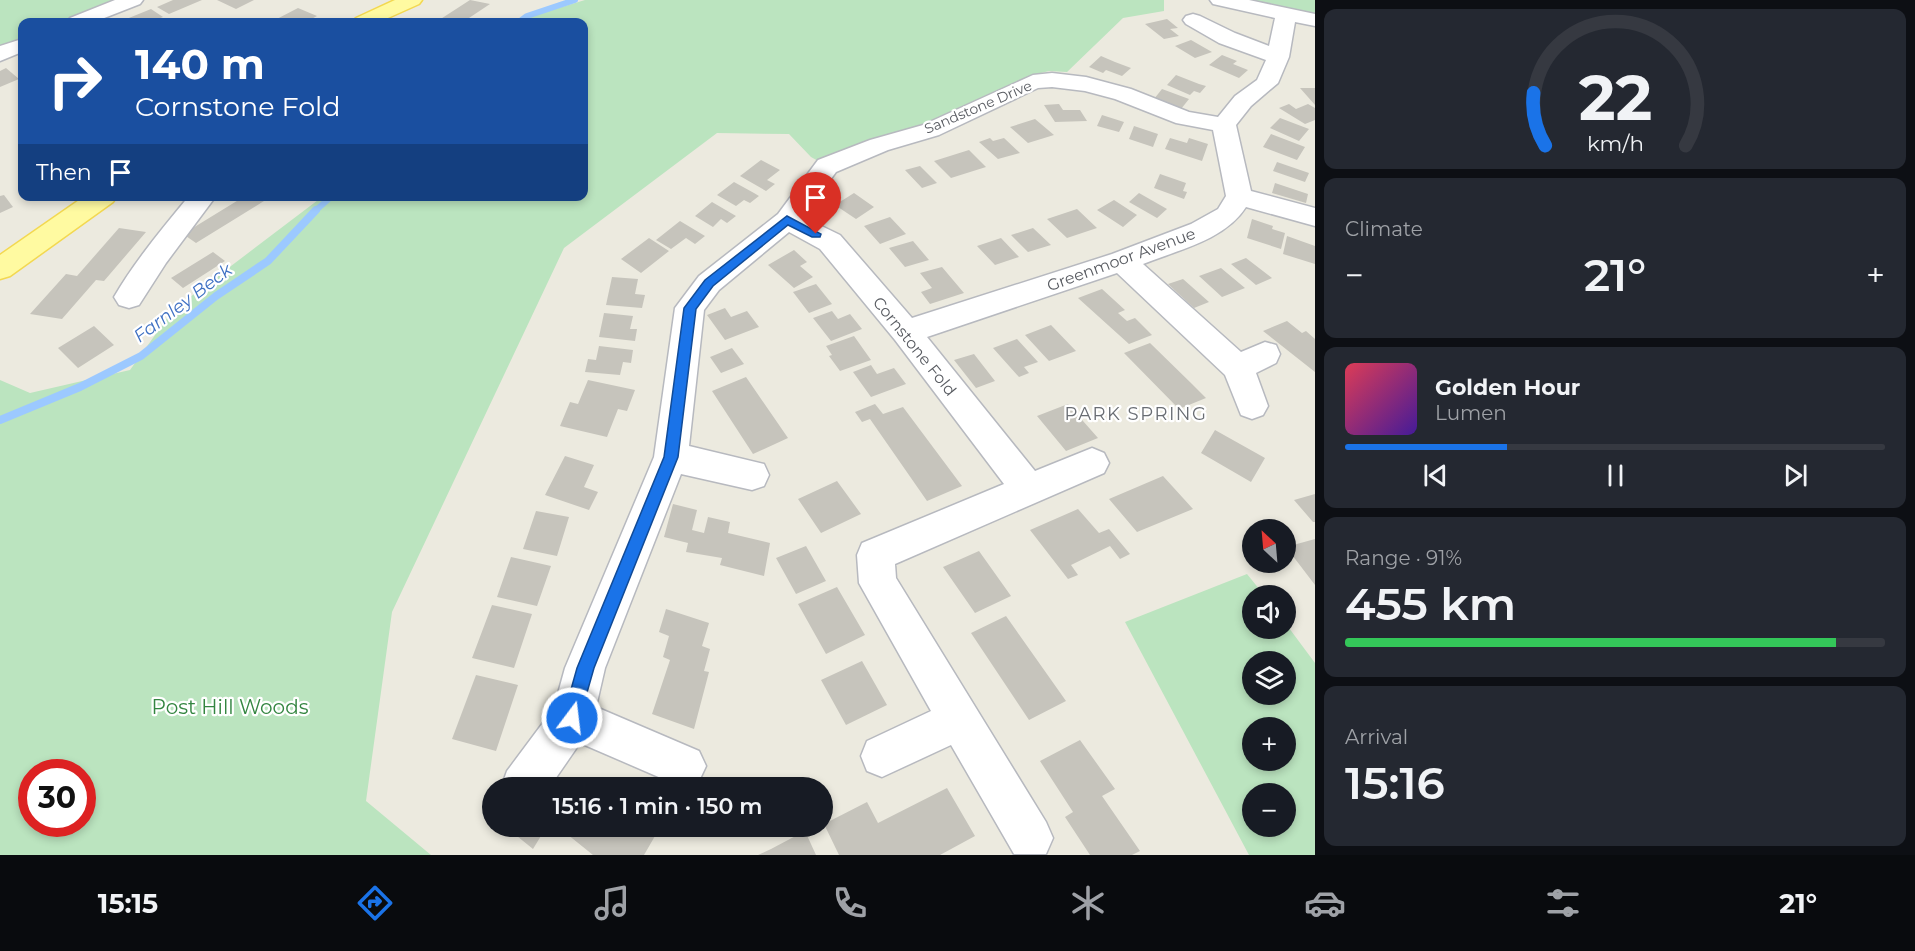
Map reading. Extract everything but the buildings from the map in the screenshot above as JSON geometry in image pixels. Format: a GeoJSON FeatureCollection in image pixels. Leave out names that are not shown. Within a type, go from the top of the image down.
{"type":"FeatureCollection","features":[{"type":"Feature","properties":{"kind":"main road"},"geometry":{"type":"LineString","coordinates":[[372,18],[412,0]]}},
{"type":"Feature","properties":{"kind":"main road"},"geometry":{"type":"LineString","coordinates":[[0,269],[97,201]]}},
{"type":"Feature","properties":{"kind":"street"},"geometry":{"type":"LineString","coordinates":[[87,18],[133,0]]}},
{"type":"Feature","properties":{"kind":"street"},"geometry":{"type":"LineString","coordinates":[[1220,0],[1315,21]]}},
{"type":"Feature","properties":{"kind":"street"},"geometry":{"type":"LineString","coordinates":[[1286,13],[1278,57],[1267,82],[1243,101],[1224,125],[1239,196],[1315,217]]}},
{"type":"Feature","properties":{"kind":"street"},"geometry":{"type":"LineString","coordinates":[[1193,20],[1227,38],[1278,57]]}},
{"type":"Feature","properties":{"kind":"street"},"geometry":{"type":"LineString","coordinates":[[0,54],[18,47]]}},
{"type":"Feature","properties":{"kind":"street","name":"Sandstone Drive"},"geometry":{"type":"LineString","coordinates":[[530,777],[572,718],[585,668],[671,457],[690,308],[709,283],[787,220],[827,166],[879,144],[930,129],[1033,82],[1052,80],[1086,84],[1122,94],[1184,118],[1224,125]]}},
{"type":"Feature","properties":{"kind":"street","name":"Greenmoor Avenue"},"geometry":{"type":"LineString","coordinates":[[906,332],[1122,261],[1201,231],[1227,215],[1239,196]]}},
{"type":"Feature","properties":{"kind":"street"},"geometry":{"type":"LineString","coordinates":[[129,297],[156,256],[199,201]]}},
{"type":"Feature","properties":{"kind":"street","name":"Cornstone Fold"},"geometry":{"type":"LineString","coordinates":[[787,220],[830,242],[906,332],[1029,490]]}},
{"type":"Feature","properties":{"kind":"street"},"geometry":{"type":"LineString","coordinates":[[1122,261],[1238,368],[1252,406]]}},
{"type":"Feature","properties":{"kind":"street"},"geometry":{"type":"LineString","coordinates":[[1238,368],[1265,354]]}},
{"type":"Feature","properties":{"kind":"street"},"geometry":{"type":"LineString","coordinates":[[671,457],[752,475]]}},
{"type":"Feature","properties":{"kind":"street"},"geometry":{"type":"LineString","coordinates":[[1030,838],[878,583],[874,555],[1092,463]]}},
{"type":"Feature","properties":{"kind":"street"},"geometry":{"type":"LineString","coordinates":[[572,718],[684,766]]}},
{"type":"Feature","properties":{"kind":"street"},"geometry":{"type":"LineString","coordinates":[[882,756],[958,720]]}},
{"type":"Feature","properties":{"kind":"green space"},"geometry":{"type":"Polygon","coordinates":[[[0,0],[121,0],[74,18],[18,18],[18,41],[0,48],[0,0]]]}},
{"type":"Feature","properties":{"kind":"green space","name":"Post Hill Woods"},"geometry":{"type":"Polygon","coordinates":[[[585,0],[1164,0],[1164,11],[1123,18],[1067,72],[1049,71],[1037,74],[1033,82],[827,166],[811,157],[789,134],[717,133],[564,248],[392,612],[366,801],[431,855],[0,855],[0,380],[30,393],[130,370],[173,310],[317,201],[588,201],[588,18],[530,18],[585,0]]]}},
{"type":"Feature","properties":{"kind":"green space"},"geometry":{"type":"Polygon","coordinates":[[[1220,0],[1315,0],[1315,20],[1220,0]]]}},
{"type":"Feature","properties":{"kind":"green space"},"geometry":{"type":"Polygon","coordinates":[[[1247,574],[1256,585],[1242,585],[1242,639],[1296,637],[1315,663],[1315,855],[1249,855],[1125,622],[1247,574]]]}},
{"type":"Feature","properties":{"kind":"waterway","name":"Farnley Beck"},"geometry":{"type":"LineString","coordinates":[[524,18],[575,0]]}},
{"type":"Feature","properties":{"kind":"waterway","name":"Farnley Beck"},"geometry":{"type":"LineString","coordinates":[[315,211],[326,201]]}},
{"type":"Feature","properties":{"kind":"waterway","name":"Farnley Beck"},"geometry":{"type":"LineString","coordinates":[[0,420],[80,387],[141,356],[216,296],[268,261],[315,211]]}},
{"type":"Feature","properties":{"kind":"district","name":"PARK SPRING"},"geometry":{"type":"Point","coordinates":[1136,414]}},
{"type":"Feature","properties":{"kind":"route"},"geometry":{"type":"LineString","coordinates":[[572,718],[585,668],[671,457],[690,308],[709,283],[787,220],[816,234]]}}]}
